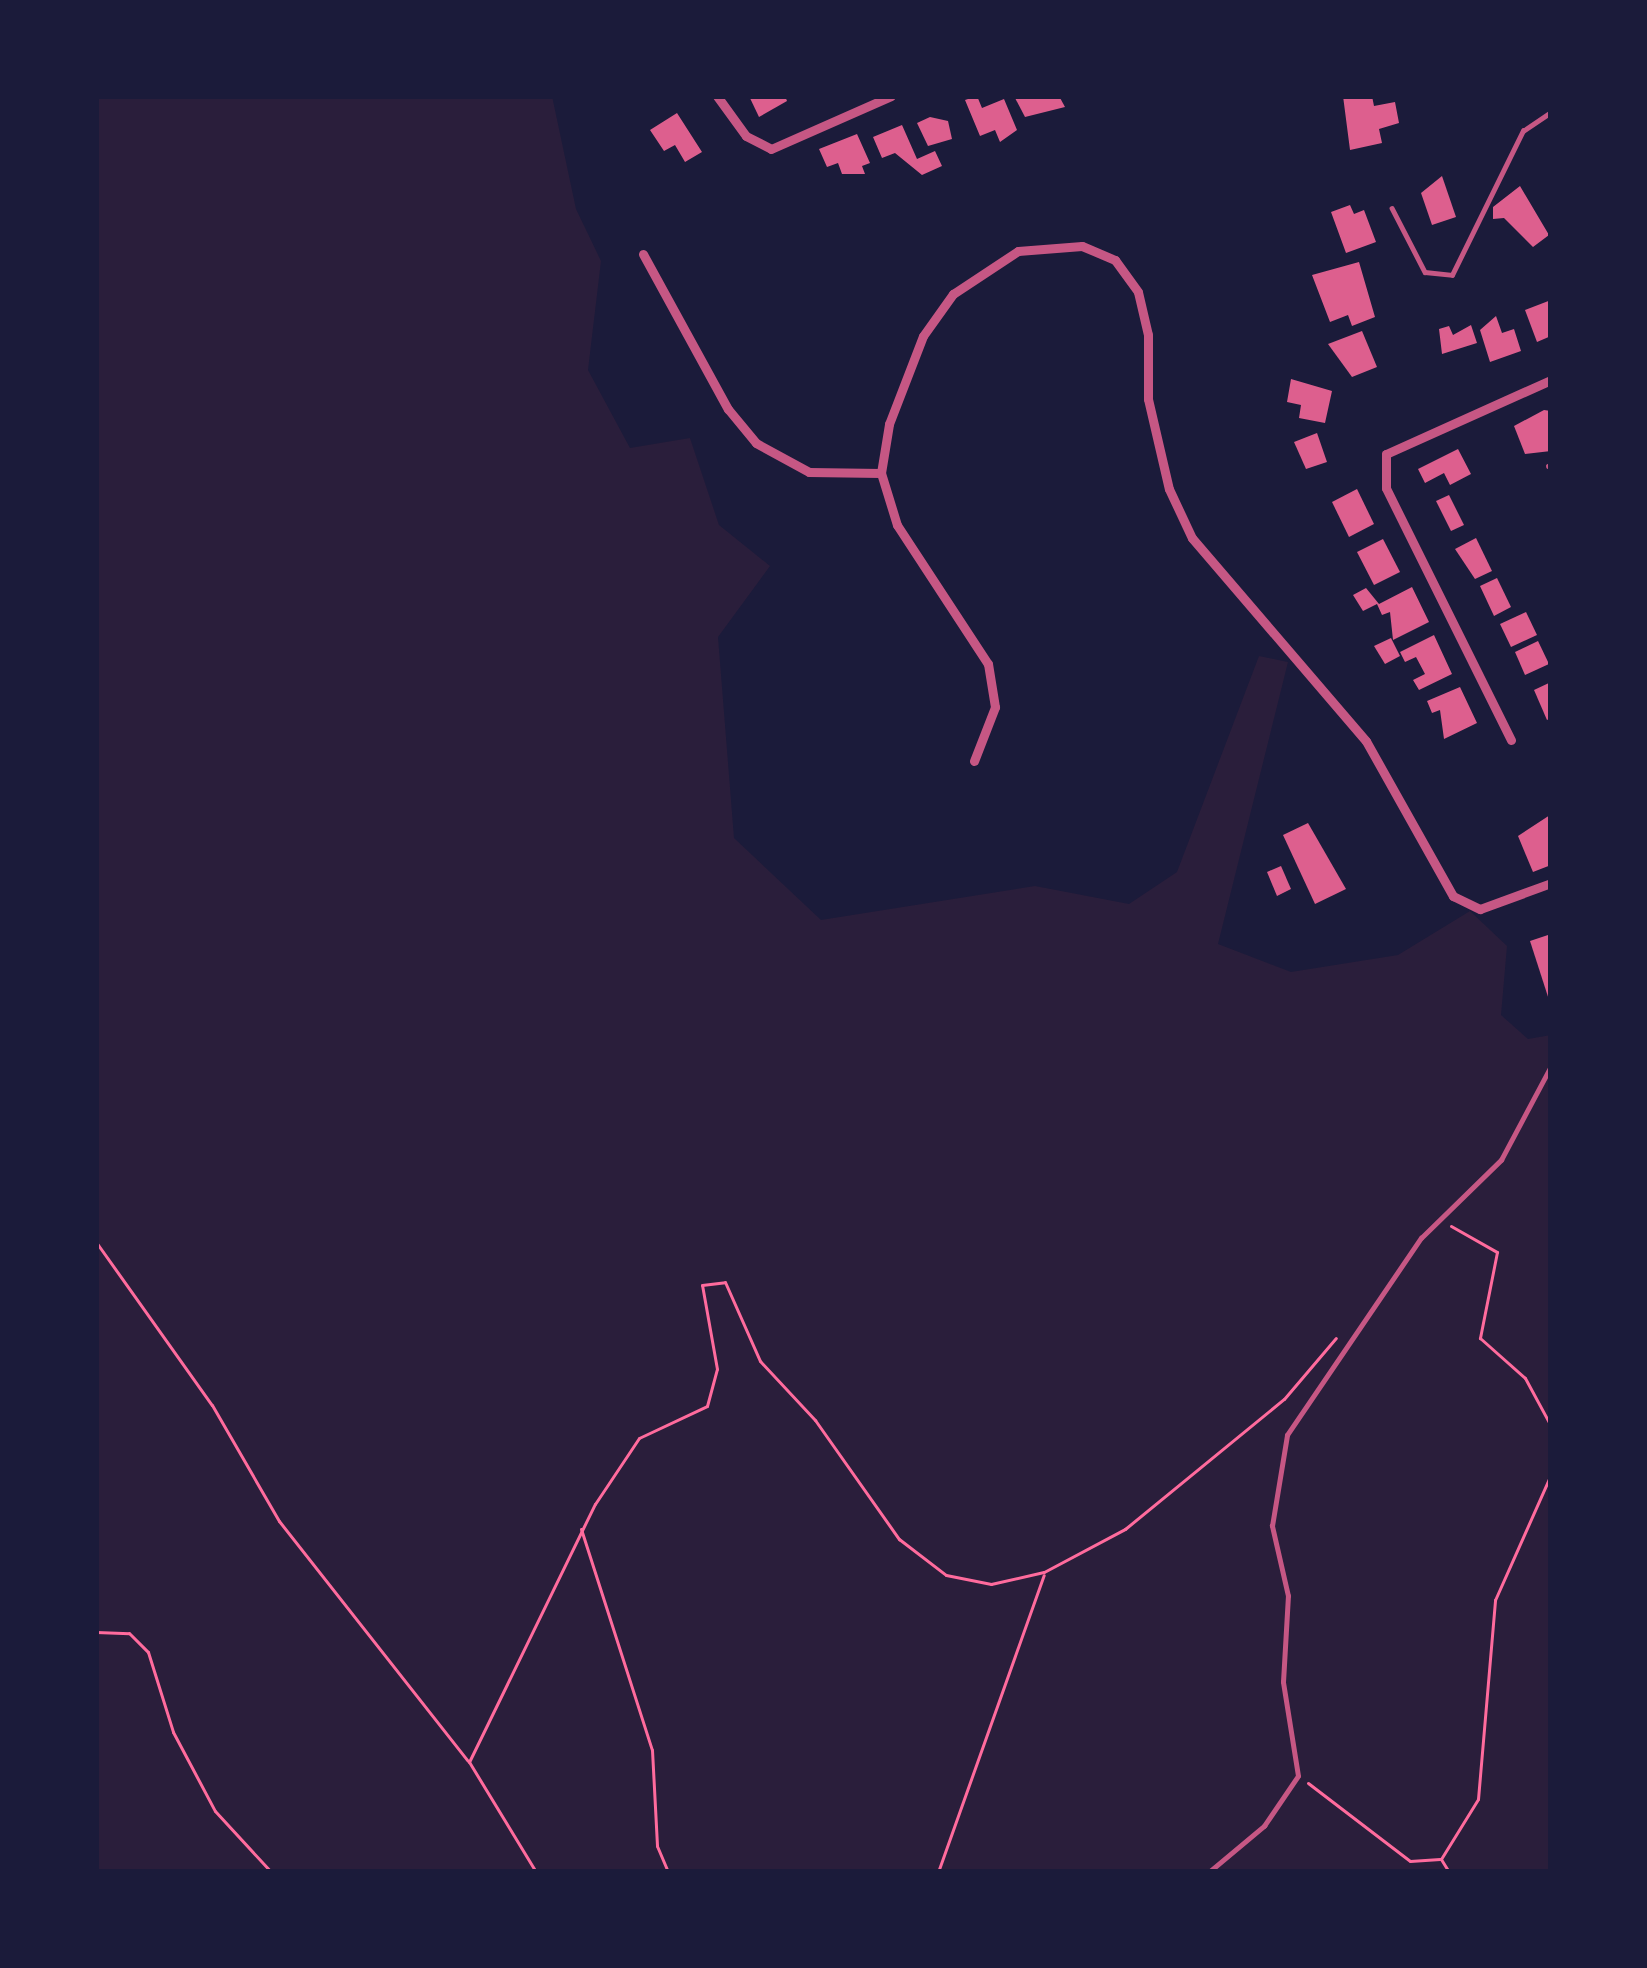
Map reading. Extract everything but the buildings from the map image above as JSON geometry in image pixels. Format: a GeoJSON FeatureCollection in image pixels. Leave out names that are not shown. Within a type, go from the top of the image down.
{"type":"FeatureCollection","features":[{"type":"Feature","properties":{"kind":"street"},"geometry":{"type":"LineString","coordinates":[[717,96],[746,136],[771,149],[892,96]]}},
{"type":"Feature","properties":{"kind":"street"},"geometry":{"type":"LineString","coordinates":[[974,761],[995,707],[988,664],[897,525],[881,473],[889,424],[922,336],[953,294],[1001,260],[1051,244],[1115,260],[1138,292],[1148,334],[1148,399],[1169,489],[1192,538],[1366,741],[1453,896],[1480,909],[1551,883]]}},
{"type":"Feature","properties":{"kind":"street"},"geometry":{"type":"LineString","coordinates":[[643,254],[728,410],[756,443],[809,472],[881,473]]}},
{"type":"Feature","properties":{"kind":"street"},"geometry":{"type":"LineString","coordinates":[[1511,740],[1386,488],[1386,454],[1551,380]]}},
{"type":"Feature","properties":{"kind":"lane"},"geometry":{"type":"LineString","coordinates":[[1392,208],[1425,272],[1452,275],[1523,131],[1551,112]]}},
{"type":"Feature","properties":{"kind":"lane"},"geometry":{"type":"LineString","coordinates":[[1209,1872],[1264,1826],[1298,1776],[1283,1682],[1288,1597],[1272,1526],[1287,1436],[1338,1367],[1372,1302],[1501,1160],[1551,1066]]}},
{"type":"Feature","properties":{"kind":"path"},"geometry":{"type":"LineString","coordinates":[[1442,1221],[1497,1252],[1480,1338],[1525,1378],[1551,1426]]}},
{"type":"Feature","properties":{"kind":"path"},"geometry":{"type":"LineString","coordinates":[[96,1242],[212,1405],[280,1521],[469,1762],[536,1872]]}},
{"type":"Feature","properties":{"kind":"path"},"geometry":{"type":"LineString","coordinates":[[469,1762],[523,1664],[580,1528],[639,1438],[707,1406],[717,1369],[702,1285],[725,1282],[760,1360],[815,1420],[899,1539],[946,1575],[991,1584],[1045,1572],[1156,1505],[1284,1399],[1345,1328]]}},
{"type":"Feature","properties":{"kind":"path"},"geometry":{"type":"LineString","coordinates":[[1442,1859],[1478,1799],[1495,1600],[1551,1474]]}},
{"type":"Feature","properties":{"kind":"path"},"geometry":{"type":"LineString","coordinates":[[580,1528],[652,1750],[657,1846],[668,1872]]}},
{"type":"Feature","properties":{"kind":"path"},"geometry":{"type":"LineString","coordinates":[[938,1872],[1045,1572]]}},
{"type":"Feature","properties":{"kind":"path"},"geometry":{"type":"LineString","coordinates":[[96,1632],[129,1633],[148,1652],[172,1732],[214,1811],[271,1872]]}},
{"type":"Feature","properties":{"kind":"path"},"geometry":{"type":"LineString","coordinates":[[1298,1776],[1411,1861],[1442,1859]]}},
{"type":"Feature","properties":{"kind":"path"},"geometry":{"type":"LineString","coordinates":[[1442,1859],[1449,1872]]}},
{"type":"Feature","properties":{"kind":"shaded area"},"geometry":{"type":"Polygon","coordinates":[[[96,96],[552,96],[576,209],[601,261],[588,370],[630,448],[690,438],[719,525],[770,566],[718,637],[734,838],[821,920],[1035,886],[1129,904],[1177,872],[1259,656],[1288,662],[1218,944],[1291,972],[1398,955],[1470,911],[1507,946],[1501,1015],[1528,1039],[1551,1035],[1551,1872],[96,1872],[96,96]]]}}]}
